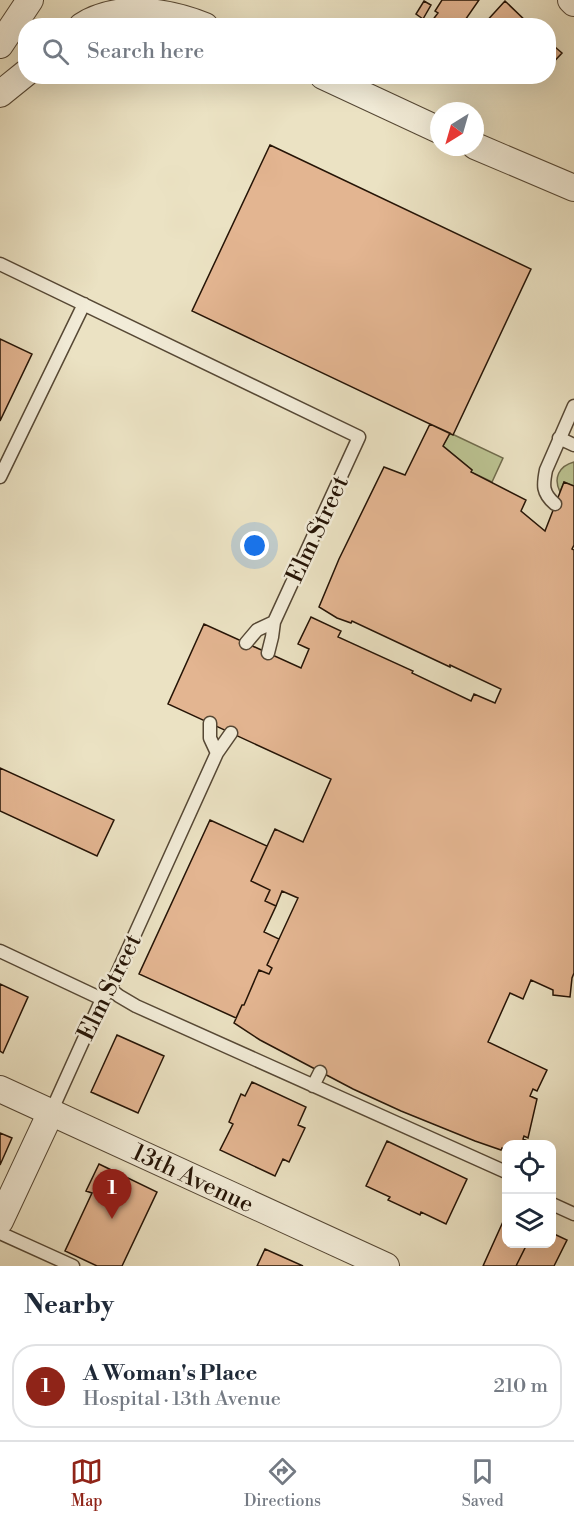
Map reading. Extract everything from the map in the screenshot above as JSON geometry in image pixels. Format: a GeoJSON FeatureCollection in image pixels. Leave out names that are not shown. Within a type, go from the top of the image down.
{"type":"FeatureCollection","features":[{"type":"Feature","properties":{"kind":"street"},"geometry":{"type":"LineString","coordinates":[[0,45],[30,0]]}},
{"type":"Feature","properties":{"kind":"street"},"geometry":{"type":"LineString","coordinates":[[95,18],[120,12],[138,12],[178,18]]}},
{"type":"Feature","properties":{"kind":"street"},"geometry":{"type":"LineString","coordinates":[[0,94],[18,79]]}},
{"type":"Feature","properties":{"kind":"street"},"geometry":{"type":"LineString","coordinates":[[339,84],[430,126]]}},
{"type":"Feature","properties":{"kind":"street"},"geometry":{"type":"LineString","coordinates":[[484,150],[574,188]]}},
{"type":"Feature","properties":{"kind":"street","name":"13th Avenue"},"geometry":{"type":"LineString","coordinates":[[0,1089],[386,1266]]}},
{"type":"Feature","properties":{"kind":"street","name":"Elm Street"},"geometry":{"type":"LineString","coordinates":[[0,1221],[51,1112]]}},
{"type":"Feature","properties":{"kind":"lane"},"geometry":{"type":"LineString","coordinates":[[0,264],[84,304],[0,477]]}},
{"type":"Feature","properties":{"kind":"lane","name":"Elm Street"},"geometry":{"type":"LineString","coordinates":[[84,304],[359,437],[274,622],[268,653]]}},
{"type":"Feature","properties":{"kind":"lane"},"geometry":{"type":"LineString","coordinates":[[555,504],[547,496],[544,480],[546,470],[574,406]]}},
{"type":"Feature","properties":{"kind":"lane"},"geometry":{"type":"LineString","coordinates":[[559,438],[574,445]]}},
{"type":"Feature","properties":{"kind":"lane"},"geometry":{"type":"LineString","coordinates":[[246,643],[257,630],[274,622]]}},
{"type":"Feature","properties":{"kind":"lane"},"geometry":{"type":"LineString","coordinates":[[210,723],[210,738],[217,753]]}},
{"type":"Feature","properties":{"kind":"lane","name":"Elm Street"},"geometry":{"type":"LineString","coordinates":[[51,1112],[217,753],[231,733]]}},
{"type":"Feature","properties":{"kind":"lane"},"geometry":{"type":"LineString","coordinates":[[0,951],[102,999]]}},
{"type":"Feature","properties":{"kind":"lane"},"geometry":{"type":"LineString","coordinates":[[110,988],[136,1006],[502,1170]]}},
{"type":"Feature","properties":{"kind":"lane"},"geometry":{"type":"LineString","coordinates":[[314,1086],[320,1072]]}},
{"type":"Feature","properties":{"kind":"lane"},"geometry":{"type":"LineString","coordinates":[[556,1205],[574,1214]]}},
{"type":"Feature","properties":{"kind":"lane"},"geometry":{"type":"LineString","coordinates":[[0,1233],[73,1266]]}},
{"type":"Feature","properties":{"kind":"green space"},"geometry":{"type":"Polygon","coordinates":[[[450,433],[503,458],[492,482],[471,472],[472,470],[443,446],[450,433]]]}},
{"type":"Feature","properties":{"kind":"green space"},"geometry":{"type":"Polygon","coordinates":[[[574,462],[574,486],[564,482],[560,492],[557,477],[564,466],[574,462]]]}},
{"type":"Feature","properties":{"kind":"building"},"geometry":{"type":"Polygon","coordinates":[[[442,0],[479,0],[467,18],[434,18],[438,13],[435,11],[442,0]]]}},
{"type":"Feature","properties":{"kind":"building"},"geometry":{"type":"Polygon","coordinates":[[[424,1],[431,5],[424,18],[416,14],[424,1]]]}},
{"type":"Feature","properties":{"kind":"building"},"geometry":{"type":"Polygon","coordinates":[[[505,1],[523,18],[489,18],[505,1]]]}},
{"type":"Feature","properties":{"kind":"building"},"geometry":{"type":"Polygon","coordinates":[[[556,48],[562,53],[556,59],[556,48]]]}},
{"type":"Feature","properties":{"kind":"building"},"geometry":{"type":"Polygon","coordinates":[[[270,145],[531,269],[453,435],[192,311],[270,145]]]}},
{"type":"Feature","properties":{"kind":"building"},"geometry":{"type":"Polygon","coordinates":[[[0,339],[32,354],[0,421],[0,339]]]}},
{"type":"Feature","properties":{"kind":"building"},"geometry":{"type":"Polygon","coordinates":[[[430,424],[450,433],[443,446],[472,470],[471,472],[526,500],[521,511],[545,531],[564,482],[574,486],[574,545],[572,549],[574,550],[574,973],[570,997],[553,995],[553,990],[531,980],[523,999],[510,993],[488,1042],[547,1070],[537,1091],[533,1089],[530,1096],[537,1099],[528,1138],[524,1136],[523,1139],[525,1140],[502,1140],[501,1150],[401,1111],[353,1089],[260,1040],[234,1023],[259,970],[269,974],[272,968],[267,965],[298,898],[282,891],[276,906],[265,901],[270,890],[251,881],[275,829],[303,842],[331,779],[168,704],[204,624],[301,668],[309,649],[298,644],[311,617],[341,631],[338,637],[413,671],[412,673],[471,701],[474,694],[495,703],[501,689],[352,621],[351,623],[337,618],[319,607],[339,559],[384,467],[405,475],[430,424]]]}},
{"type":"Feature","properties":{"kind":"building"},"geometry":{"type":"Polygon","coordinates":[[[0,768],[114,820],[97,856],[0,811],[0,768]]]}},
{"type":"Feature","properties":{"kind":"building"},"geometry":{"type":"Polygon","coordinates":[[[210,820],[267,846],[251,881],[270,890],[265,901],[276,906],[264,932],[279,939],[267,965],[272,968],[269,974],[259,970],[236,1018],[139,974],[210,820]]]}},
{"type":"Feature","properties":{"kind":"building"},"geometry":{"type":"Polygon","coordinates":[[[0,984],[28,997],[3,1053],[0,1051],[0,984]]]}},
{"type":"Feature","properties":{"kind":"building"},"geometry":{"type":"Polygon","coordinates":[[[117,1035],[164,1056],[138,1113],[91,1092],[117,1035]]]}},
{"type":"Feature","properties":{"kind":"building"},"geometry":{"type":"Polygon","coordinates":[[[252,1082],[306,1107],[298,1125],[305,1128],[289,1162],[283,1159],[275,1176],[220,1150],[233,1124],[229,1122],[241,1094],[245,1096],[252,1082]]]}},
{"type":"Feature","properties":{"kind":"building"},"geometry":{"type":"Polygon","coordinates":[[[0,1133],[12,1138],[0,1165],[0,1133]]]}},
{"type":"Feature","properties":{"kind":"building"},"geometry":{"type":"Polygon","coordinates":[[[387,1141],[467,1179],[446,1224],[388,1200],[390,1197],[366,1186],[387,1141]]]}},
{"type":"Feature","properties":{"kind":"building"},"geometry":{"type":"Polygon","coordinates":[[[99,1164],[157,1192],[122,1266],[97,1266],[65,1251],[92,1193],[86,1191],[99,1164]]]}},
{"type":"Feature","properties":{"kind":"building"},"geometry":{"type":"Polygon","coordinates":[[[502,1224],[502,1248],[525,1248],[516,1266],[483,1266],[502,1224]]]}},
{"type":"Feature","properties":{"kind":"building"},"geometry":{"type":"Polygon","coordinates":[[[556,1235],[567,1240],[554,1266],[516,1266],[525,1248],[556,1248],[556,1235]]]}},
{"type":"Feature","properties":{"kind":"building"},"geometry":{"type":"Polygon","coordinates":[[[265,1249],[303,1266],[257,1266],[265,1249]]]}},
{"type":"Feature","properties":{"kind":"place","name":"A Woman's Place"},"geometry":{"type":"Point","coordinates":[112,1219]}}]}
